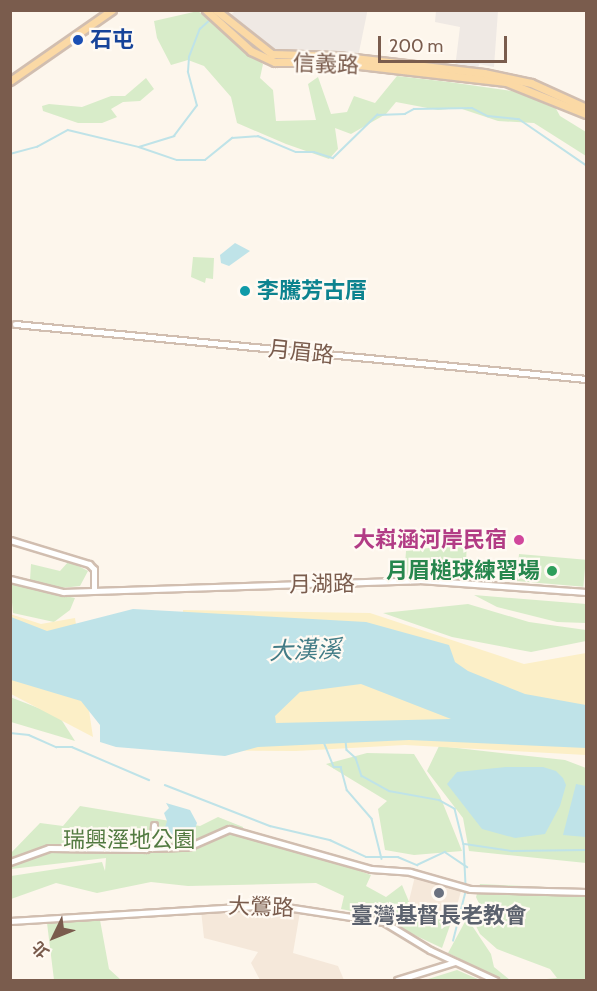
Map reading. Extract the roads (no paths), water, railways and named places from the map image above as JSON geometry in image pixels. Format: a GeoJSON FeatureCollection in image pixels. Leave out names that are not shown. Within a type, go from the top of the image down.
{"type":"FeatureCollection","features":[{"type":"Feature","properties":{"kind":"main road"},"geometry":{"type":"LineString","coordinates":[[10,76],[105,10]]}},
{"type":"Feature","properties":{"kind":"main road"},"geometry":{"type":"LineString","coordinates":[[10,81],[112,10]]}},
{"type":"Feature","properties":{"kind":"main road","name":"信義路"},"geometry":{"type":"LineString","coordinates":[[206,10],[218,15],[266,52],[284,56],[484,72],[531,84],[586,108]]}},
{"type":"Feature","properties":{"kind":"main road","name":"信義路"},"geometry":{"type":"LineString","coordinates":[[484,72],[528,88],[586,114]]}},
{"type":"Feature","properties":{"kind":"street","name":"月眉路"},"geometry":{"type":"LineString","coordinates":[[15,324],[586,379]]}},
{"type":"Feature","properties":{"kind":"street"},"geometry":{"type":"LineString","coordinates":[[10,540],[89,564],[94,569],[94,589]]}},
{"type":"Feature","properties":{"kind":"street","name":"月湖路"},"geometry":{"type":"LineString","coordinates":[[10,579],[63,592],[94,589],[419,580],[586,592]]}},
{"type":"Feature","properties":{"kind":"street"},"geometry":{"type":"LineString","coordinates":[[150,848],[154,825]]}},
{"type":"Feature","properties":{"kind":"street"},"geometry":{"type":"LineString","coordinates":[[10,862],[49,848],[188,847],[230,829],[371,869],[410,872],[467,888],[586,892]]}},
{"type":"Feature","properties":{"kind":"street","name":"大鶯路"},"geometry":{"type":"LineString","coordinates":[[10,921],[273,905],[384,922],[455,962],[495,981]]}},
{"type":"Feature","properties":{"kind":"street"},"geometry":{"type":"LineString","coordinates":[[397,981],[455,962]]}},
{"type":"Feature","properties":{"kind":"water"},"geometry":{"type":"Polygon","coordinates":[[[235,243],[250,251],[229,266],[221,263],[220,255],[235,243]]]}},
{"type":"Feature","properties":{"kind":"water","name":"大漢溪"},"geometry":{"type":"Polygon","coordinates":[[[133,609],[366,622],[449,645],[455,662],[468,671],[525,694],[586,705],[586,748],[409,740],[258,747],[225,756],[116,747],[100,742],[100,725],[81,701],[11,680],[11,617],[47,631],[133,609]],[[361,684],[300,692],[275,716],[276,723],[451,719],[361,684]]]}},
{"type":"Feature","properties":{"kind":"water"},"geometry":{"type":"Polygon","coordinates":[[[506,767],[543,767],[556,771],[563,778],[566,785],[560,806],[545,834],[515,838],[482,829],[447,784],[457,772],[506,767]]]}},
{"type":"Feature","properties":{"kind":"water"},"geometry":{"type":"Polygon","coordinates":[[[576,784],[586,786],[586,837],[563,835],[576,784]]]}},
{"type":"Feature","properties":{"kind":"water"},"geometry":{"type":"Polygon","coordinates":[[[166,803],[190,810],[197,823],[193,834],[168,840],[163,834],[167,821],[164,813],[169,808],[166,803]]]}},
{"type":"Feature","properties":{"kind":"waterway"},"geometry":{"type":"LineString","coordinates":[[10,154],[37,147],[68,130],[139,147],[174,136],[197,106],[188,72],[189,57],[200,29],[211,19]]}},
{"type":"Feature","properties":{"kind":"waterway"},"geometry":{"type":"LineString","coordinates":[[139,147],[177,160],[205,160],[232,138],[258,136],[296,152],[314,152],[333,158],[377,115],[405,114],[414,109],[472,108],[488,116],[519,119],[586,165]]}},
{"type":"Feature","properties":{"kind":"waterway"},"geometry":{"type":"LineString","coordinates":[[10,733],[29,735],[56,747],[72,747],[149,780]]}},
{"type":"Feature","properties":{"kind":"waterway"},"geometry":{"type":"LineString","coordinates":[[346,741],[347,750],[356,758],[362,776],[389,791],[439,800],[455,809],[464,844],[466,885]]}},
{"type":"Feature","properties":{"kind":"waterway"},"geometry":{"type":"LineString","coordinates":[[324,742],[334,767],[341,767],[347,790],[372,819],[382,859]]}},
{"type":"Feature","properties":{"kind":"waterway"},"geometry":{"type":"LineString","coordinates":[[165,785],[270,826],[330,840],[366,857],[398,857],[417,865],[445,852],[467,867]]}},
{"type":"Feature","properties":{"kind":"waterway"},"geometry":{"type":"LineString","coordinates":[[465,844],[512,851],[586,850]]}},
{"type":"Feature","properties":{"kind":"waterway"},"geometry":{"type":"LineString","coordinates":[[453,941],[466,890]]}},
{"type":"Feature","properties":{"kind":"place","name":"石屯"},"geometry":{"type":"Point","coordinates":[78,40]}},
{"type":"Feature","properties":{"kind":"place","name":"李騰芳古厝"},"geometry":{"type":"Point","coordinates":[245,291]}},
{"type":"Feature","properties":{"kind":"place","name":"大嵙涵河岸民宿"},"geometry":{"type":"Point","coordinates":[519,540]}},
{"type":"Feature","properties":{"kind":"place","name":"月眉槌球練習場"},"geometry":{"type":"Point","coordinates":[552,571]}},
{"type":"Feature","properties":{"kind":"place","name":"臺灣基督長老教會"},"geometry":{"type":"Point","coordinates":[439,893]}},
{"type":"Feature","properties":{"kind":"park label","name":"瑞興溼地公園"},"geometry":{"type":"Point","coordinates":[129,840]}}]}
